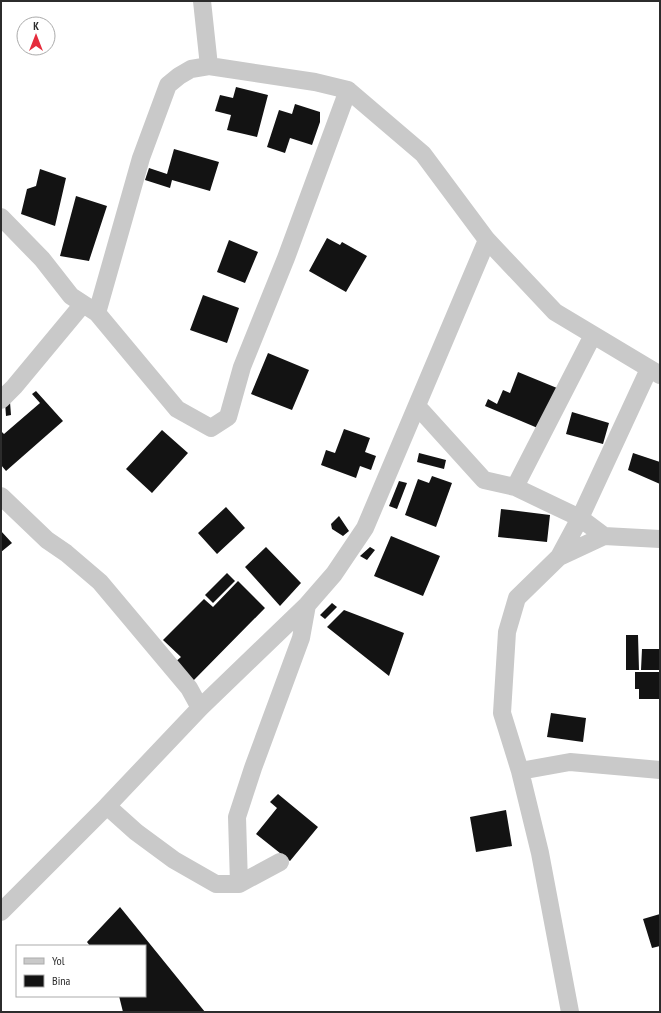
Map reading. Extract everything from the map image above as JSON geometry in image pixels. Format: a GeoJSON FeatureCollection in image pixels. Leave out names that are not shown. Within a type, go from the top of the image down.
{"type":"FeatureCollection","features":[{"type":"Feature","properties":{"kind":"street"},"geometry":{"type":"LineString","coordinates":[[202,1],[210,66]]}},
{"type":"Feature","properties":{"kind":"street"},"geometry":{"type":"LineString","coordinates":[[1,400],[90,309],[141,158],[168,85],[178,76],[191,69],[210,66],[315,82],[348,90],[423,154],[487,240],[555,312],[654,372],[559,557],[518,598],[507,632],[502,713],[520,771],[540,853],[570,1012]]}},
{"type":"Feature","properties":{"kind":"street"},"geometry":{"type":"LineString","coordinates":[[1,217],[42,259],[71,296],[90,309],[177,409],[212,428],[228,416],[242,367],[286,258],[348,90]]}},
{"type":"Feature","properties":{"kind":"street"},"geometry":{"type":"LineString","coordinates":[[1,912],[107,806],[200,708],[307,605],[334,574],[365,528],[487,240]]}},
{"type":"Feature","properties":{"kind":"street"},"geometry":{"type":"LineString","coordinates":[[516,487],[593,335]]}},
{"type":"Feature","properties":{"kind":"street"},"geometry":{"type":"LineString","coordinates":[[417,406],[484,480],[516,487],[580,518],[604,536]]}},
{"type":"Feature","properties":{"kind":"street"},"geometry":{"type":"LineString","coordinates":[[1,496],[48,540],[100,582],[189,688],[200,708]]}},
{"type":"Feature","properties":{"kind":"street"},"geometry":{"type":"LineString","coordinates":[[559,557],[604,536],[660,539]]}},
{"type":"Feature","properties":{"kind":"street"},"geometry":{"type":"LineString","coordinates":[[239,884],[237,817],[253,768],[301,638],[307,605]]}},
{"type":"Feature","properties":{"kind":"street"},"geometry":{"type":"LineString","coordinates":[[520,771],[570,762],[660,770]]}},
{"type":"Feature","properties":{"kind":"street"},"geometry":{"type":"LineString","coordinates":[[107,806],[136,832],[174,860],[216,884],[239,884],[280,862]]}},
{"type":"Feature","properties":{"kind":"building"},"geometry":{"type":"Polygon","coordinates":[[[236,87],[268,95],[257,137],[227,130],[231,115],[215,111],[220,95],[233,98],[236,87]]]}},
{"type":"Feature","properties":{"kind":"building"},"geometry":{"type":"Polygon","coordinates":[[[295,104],[320,112],[320,122],[312,145],[290,138],[285,153],[267,147],[279,110],[292,114],[295,104]]]}},
{"type":"Feature","properties":{"kind":"building"},"geometry":{"type":"Polygon","coordinates":[[[174,149],[219,162],[210,191],[172,180],[170,188],[145,180],[149,168],[167,174],[174,149]]]}},
{"type":"Feature","properties":{"kind":"building"},"geometry":{"type":"Polygon","coordinates":[[[40,169],[66,178],[55,226],[21,214],[27,189],[36,186],[40,169]]]}},
{"type":"Feature","properties":{"kind":"building"},"geometry":{"type":"Polygon","coordinates":[[[76,196],[107,206],[89,261],[60,256],[76,196]]]}},
{"type":"Feature","properties":{"kind":"building"},"geometry":{"type":"Polygon","coordinates":[[[327,238],[340,245],[342,242],[367,256],[346,292],[309,271],[327,238]]]}},
{"type":"Feature","properties":{"kind":"building"},"geometry":{"type":"Polygon","coordinates":[[[229,240],[258,252],[245,283],[217,272],[229,240]]]}},
{"type":"Feature","properties":{"kind":"building"},"geometry":{"type":"Polygon","coordinates":[[[203,295],[239,308],[227,343],[190,330],[203,295]]]}},
{"type":"Feature","properties":{"kind":"building"},"geometry":{"type":"Polygon","coordinates":[[[268,353],[309,370],[292,410],[251,394],[268,353]]]}},
{"type":"Feature","properties":{"kind":"building"},"geometry":{"type":"Polygon","coordinates":[[[518,372],[557,388],[540,429],[485,406],[488,399],[497,404],[503,390],[510,393],[518,372]]]}},
{"type":"Feature","properties":{"kind":"building"},"geometry":{"type":"Polygon","coordinates":[[[36,391],[63,421],[6,471],[1,465],[1,431],[4,434],[40,403],[32,394],[36,391]]]}},
{"type":"Feature","properties":{"kind":"building"},"geometry":{"type":"Polygon","coordinates":[[[5,402],[10,402],[11,415],[6,416],[5,402]]]}},
{"type":"Feature","properties":{"kind":"building"},"geometry":{"type":"Polygon","coordinates":[[[572,412],[609,423],[603,444],[566,434],[572,412]]]}},
{"type":"Feature","properties":{"kind":"building"},"geometry":{"type":"Polygon","coordinates":[[[344,429],[370,438],[365,452],[376,456],[371,470],[360,466],[356,478],[321,465],[326,450],[335,453],[344,429]]]}},
{"type":"Feature","properties":{"kind":"building"},"geometry":{"type":"Polygon","coordinates":[[[162,430],[188,453],[152,493],[126,469],[162,430]]]}},
{"type":"Feature","properties":{"kind":"building"},"geometry":{"type":"Polygon","coordinates":[[[419,453],[446,460],[444,469],[417,462],[419,453]]]}},
{"type":"Feature","properties":{"kind":"building"},"geometry":{"type":"Polygon","coordinates":[[[633,453],[660,462],[660,484],[628,470],[633,453]]]}},
{"type":"Feature","properties":{"kind":"building"},"geometry":{"type":"Polygon","coordinates":[[[432,476],[452,483],[436,527],[405,515],[418,479],[429,483],[432,476]]]}},
{"type":"Feature","properties":{"kind":"building"},"geometry":{"type":"Polygon","coordinates":[[[399,481],[407,483],[397,509],[389,506],[399,481]]]}},
{"type":"Feature","properties":{"kind":"building"},"geometry":{"type":"Polygon","coordinates":[[[226,507],[245,528],[217,554],[198,533],[226,507]]]}},
{"type":"Feature","properties":{"kind":"building"},"geometry":{"type":"Polygon","coordinates":[[[501,509],[550,515],[547,542],[498,537],[501,509]]]}},
{"type":"Feature","properties":{"kind":"building"},"geometry":{"type":"Polygon","coordinates":[[[339,516],[349,531],[343,536],[332,529],[331,524],[339,516]]]}},
{"type":"Feature","properties":{"kind":"building"},"geometry":{"type":"Polygon","coordinates":[[[1,531],[12,543],[1,552],[1,531]]]}},
{"type":"Feature","properties":{"kind":"building"},"geometry":{"type":"Polygon","coordinates":[[[391,536],[440,556],[423,596],[374,576],[391,536]]]}},
{"type":"Feature","properties":{"kind":"building"},"geometry":{"type":"Polygon","coordinates":[[[266,547],[301,583],[280,606],[245,567],[266,547]]]}},
{"type":"Feature","properties":{"kind":"building"},"geometry":{"type":"Polygon","coordinates":[[[370,547],[375,550],[367,560],[360,556],[370,547]]]}},
{"type":"Feature","properties":{"kind":"building"},"geometry":{"type":"Polygon","coordinates":[[[227,573],[235,581],[213,603],[205,595],[227,573]]]}},
{"type":"Feature","properties":{"kind":"building"},"geometry":{"type":"Polygon","coordinates":[[[238,581],[265,608],[192,682],[174,663],[181,657],[163,640],[204,599],[213,607],[238,581]]]}},
{"type":"Feature","properties":{"kind":"building"},"geometry":{"type":"Polygon","coordinates":[[[332,603],[337,607],[325,619],[320,615],[332,603]]]}},
{"type":"Feature","properties":{"kind":"building"},"geometry":{"type":"Polygon","coordinates":[[[344,610],[404,633],[389,676],[327,627],[344,610]]]}},
{"type":"Feature","properties":{"kind":"building"},"geometry":{"type":"Polygon","coordinates":[[[626,635],[638,635],[639,670],[626,670],[626,635]]]}},
{"type":"Feature","properties":{"kind":"building"},"geometry":{"type":"Polygon","coordinates":[[[642,649],[660,649],[660,670],[641,670],[642,649]]]}},
{"type":"Feature","properties":{"kind":"building"},"geometry":{"type":"Polygon","coordinates":[[[635,672],[660,672],[660,699],[639,699],[639,689],[635,689],[635,672]]]}},
{"type":"Feature","properties":{"kind":"building"},"geometry":{"type":"Polygon","coordinates":[[[551,713],[586,718],[583,742],[547,737],[551,713]]]}},
{"type":"Feature","properties":{"kind":"building"},"geometry":{"type":"Polygon","coordinates":[[[278,794],[318,827],[290,861],[256,834],[277,808],[270,802],[278,794]]]}},
{"type":"Feature","properties":{"kind":"building"},"geometry":{"type":"Polygon","coordinates":[[[506,810],[512,846],[476,852],[470,817],[506,810]]]}},
{"type":"Feature","properties":{"kind":"building"},"geometry":{"type":"Polygon","coordinates":[[[120,907],[205,1012],[123,1012],[119,997],[146,997],[146,945],[89,945],[87,942],[120,907]]]}},
{"type":"Feature","properties":{"kind":"building"},"geometry":{"type":"Polygon","coordinates":[[[660,914],[660,946],[652,948],[643,919],[660,914]]]}}]}
